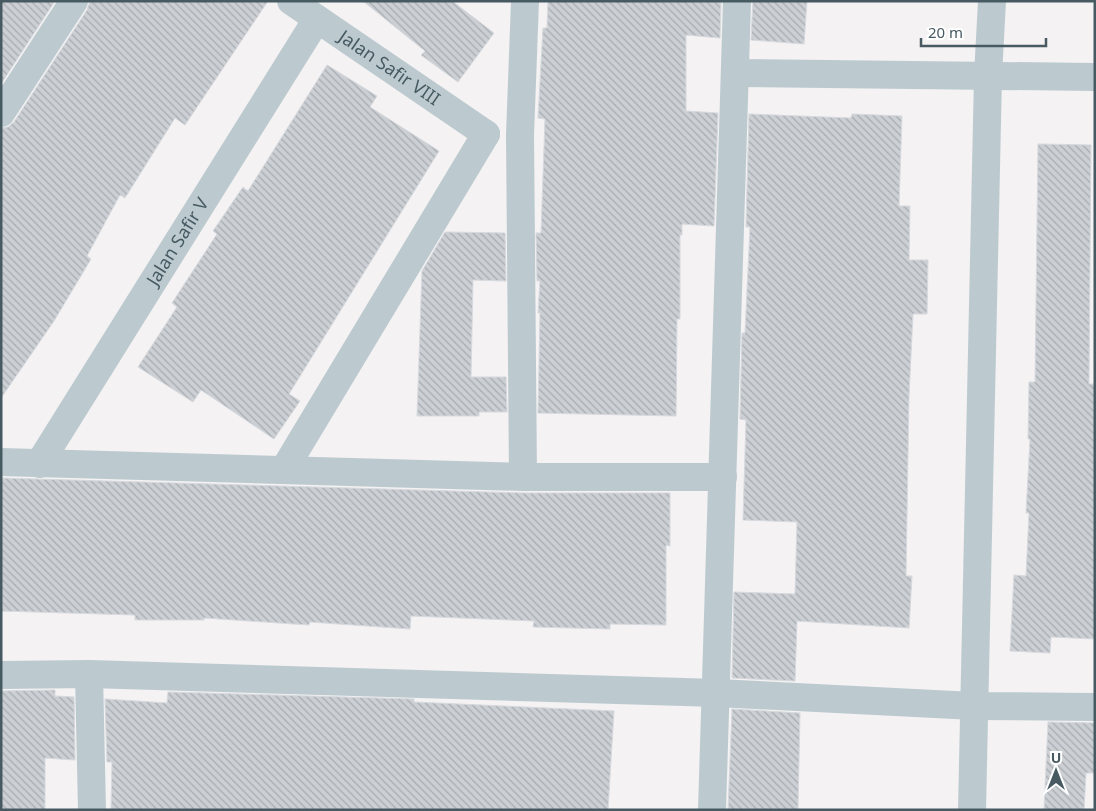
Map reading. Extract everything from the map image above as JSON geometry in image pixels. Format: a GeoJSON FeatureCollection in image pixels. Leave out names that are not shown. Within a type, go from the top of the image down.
{"type":"FeatureCollection","features":[{"type":"Feature","properties":{"kind":"street"},"geometry":{"type":"LineString","coordinates":[[1,113],[74,1]]}},
{"type":"Feature","properties":{"kind":"street","name":"Jalan Safir VIII"},"geometry":{"type":"LineString","coordinates":[[291,1],[486,134]]}},
{"type":"Feature","properties":{"kind":"street"},"geometry":{"type":"LineString","coordinates":[[523,477],[520,135],[525,1]]}},
{"type":"Feature","properties":{"kind":"street"},"geometry":{"type":"LineString","coordinates":[[712,810],[717,693],[736,1]]}},
{"type":"Feature","properties":{"kind":"street"},"geometry":{"type":"LineString","coordinates":[[972,810],[988,76],[992,1]]}},
{"type":"Feature","properties":{"kind":"street","name":"Jalan Safir V"},"geometry":{"type":"LineString","coordinates":[[39,464],[317,19]]}},
{"type":"Feature","properties":{"kind":"street"},"geometry":{"type":"LineString","coordinates":[[735,73],[1095,77]]}},
{"type":"Feature","properties":{"kind":"street"},"geometry":{"type":"LineString","coordinates":[[285,468],[486,134],[520,135]]}},
{"type":"Feature","properties":{"kind":"street"},"geometry":{"type":"LineString","coordinates":[[1,462],[285,468],[523,477],[723,477]]}},
{"type":"Feature","properties":{"kind":"street"},"geometry":{"type":"LineString","coordinates":[[1,675],[89,674],[717,693],[974,706],[1095,707]]}},
{"type":"Feature","properties":{"kind":"street"},"geometry":{"type":"LineString","coordinates":[[89,674],[92,810]]}},
{"type":"Feature","properties":{"kind":"building"},"geometry":{"type":"Polygon","coordinates":[[[1,1],[55,1],[1,84],[1,1]]]}},
{"type":"Feature","properties":{"kind":"building"},"geometry":{"type":"Polygon","coordinates":[[[90,1],[268,1],[185,125],[175,118],[125,198],[120,195],[87,256],[91,259],[54,321],[1,398],[1,128],[8,127],[14,122],[87,10],[90,1]]]}},
{"type":"Feature","properties":{"kind":"building"},"geometry":{"type":"Polygon","coordinates":[[[363,1],[452,1],[494,33],[458,82],[421,55],[425,51],[363,1]]]}},
{"type":"Feature","properties":{"kind":"building"},"geometry":{"type":"Polygon","coordinates":[[[548,1],[721,1],[720,38],[686,35],[686,111],[718,113],[714,226],[682,224],[682,235],[680,235],[680,319],[677,319],[676,416],[538,413],[540,313],[538,313],[540,281],[537,281],[536,233],[541,233],[545,119],[538,118],[543,28],[547,28],[548,1]]]}},
{"type":"Feature","properties":{"kind":"building"},"geometry":{"type":"Polygon","coordinates":[[[753,1],[807,1],[804,44],[751,40],[753,1]]]}},
{"type":"Feature","properties":{"kind":"building"},"geometry":{"type":"Polygon","coordinates":[[[327,65],[377,96],[370,107],[439,151],[289,394],[300,401],[274,439],[201,390],[193,402],[138,367],[177,307],[172,303],[217,234],[213,231],[243,187],[248,191],[327,65]]]}},
{"type":"Feature","properties":{"kind":"building"},"geometry":{"type":"Polygon","coordinates":[[[749,114],[851,118],[852,114],[902,116],[899,206],[910,206],[909,260],[928,260],[927,314],[913,314],[909,396],[906,576],[912,576],[909,628],[797,621],[795,681],[732,678],[734,592],[795,594],[797,522],[743,520],[746,420],[740,419],[742,333],[745,333],[750,227],[746,227],[749,114]]]}},
{"type":"Feature","properties":{"kind":"building"},"geometry":{"type":"Polygon","coordinates":[[[1038,144],[1091,145],[1089,384],[1095,384],[1095,639],[1051,637],[1050,653],[1010,651],[1014,575],[1026,576],[1029,513],[1026,513],[1030,439],[1028,439],[1029,382],[1035,382],[1038,144]]]}},
{"type":"Feature","properties":{"kind":"building"},"geometry":{"type":"Polygon","coordinates":[[[445,232],[505,233],[506,281],[473,280],[471,377],[506,377],[507,412],[479,412],[479,416],[417,416],[422,271],[445,232]]]}},
{"type":"Feature","properties":{"kind":"building"},"geometry":{"type":"Polygon","coordinates":[[[1,478],[523,493],[670,493],[670,546],[666,545],[666,625],[610,624],[610,629],[533,627],[534,621],[411,616],[410,629],[310,622],[309,625],[204,618],[204,620],[135,620],[135,615],[1,611],[1,478]]]}},
{"type":"Feature","properties":{"kind":"building"},"geometry":{"type":"Polygon","coordinates":[[[55,690],[55,696],[74,697],[75,760],[45,758],[45,810],[1,810],[1,691],[55,690]]]}},
{"type":"Feature","properties":{"kind":"building"},"geometry":{"type":"Polygon","coordinates":[[[168,692],[414,699],[414,702],[614,711],[608,810],[111,810],[112,762],[107,762],[105,699],[167,703],[168,692]]]}},
{"type":"Feature","properties":{"kind":"building"},"geometry":{"type":"Polygon","coordinates":[[[732,709],[800,713],[798,810],[728,810],[732,709]]]}},
{"type":"Feature","properties":{"kind":"building"},"geometry":{"type":"Polygon","coordinates":[[[1048,722],[1095,723],[1095,773],[1086,773],[1084,810],[1044,810],[1048,722]]]}}]}
